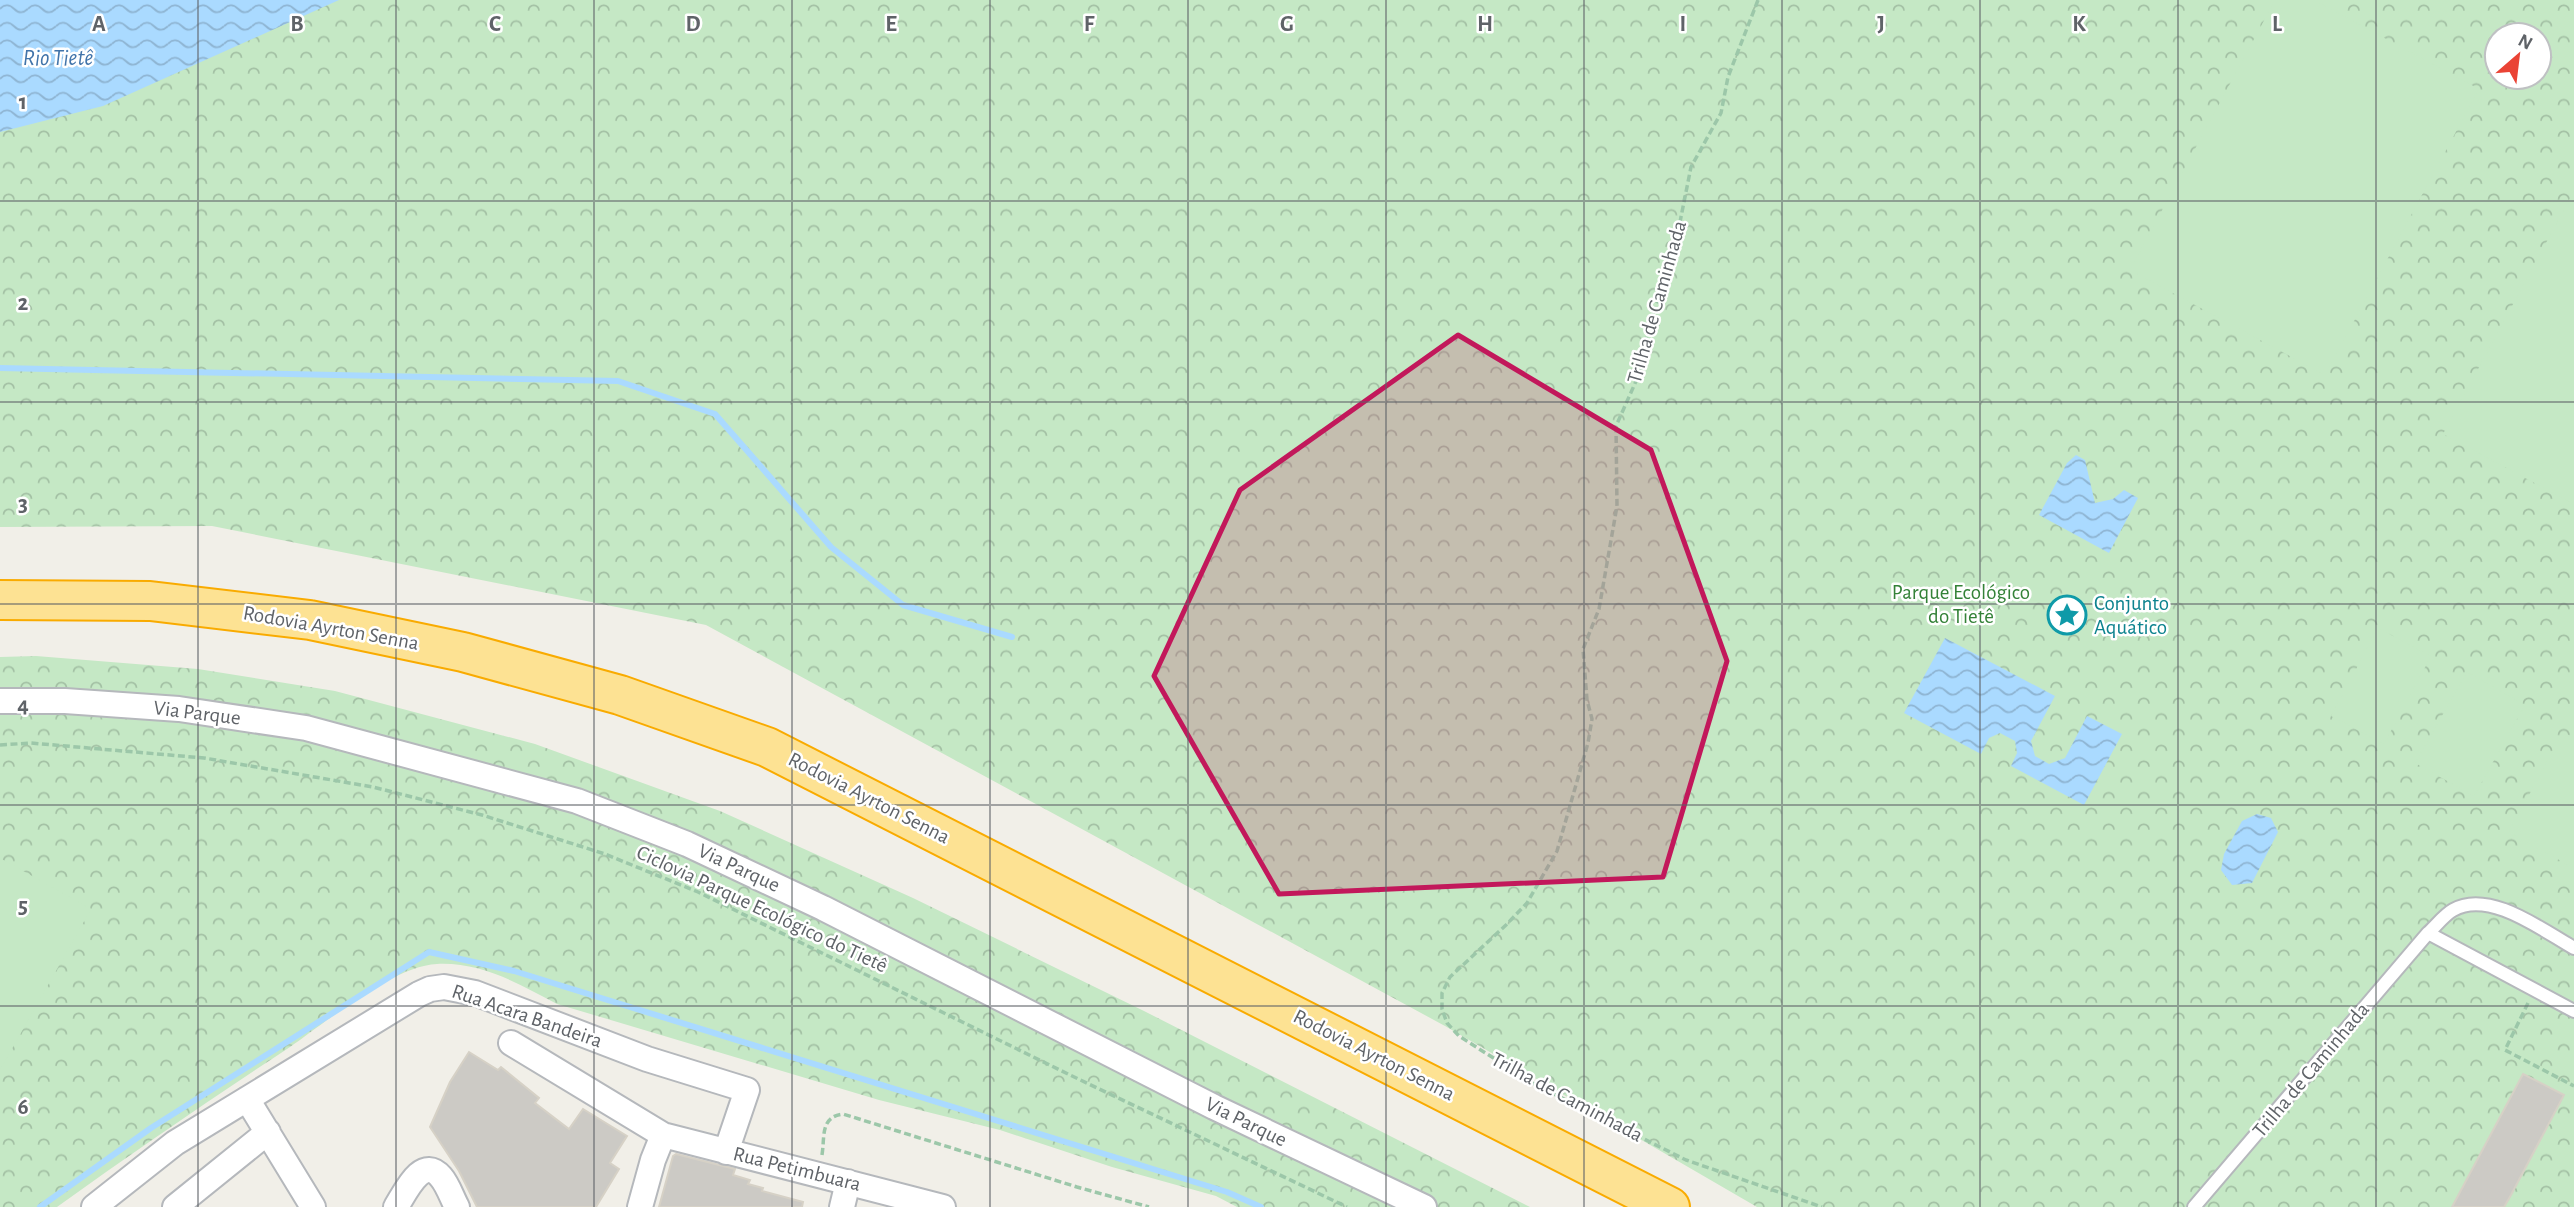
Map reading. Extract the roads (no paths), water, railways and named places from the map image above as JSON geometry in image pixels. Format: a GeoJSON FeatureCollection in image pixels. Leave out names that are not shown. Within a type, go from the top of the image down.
{"type":"FeatureCollection","features":[{"type":"Feature","properties":{"kind":"highway","name":"Rodovia Ayrton Senna"},"geometry":{"type":"LineString","coordinates":[[0,600],[150,601],[310,620],[463,652],[620,695],[767,747],[1670,1207]]}},
{"type":"Feature","properties":{"kind":"street","name":"Via Parque"},"geometry":{"type":"LineString","coordinates":[[0,701],[65,701],[179,709],[306,728],[577,801],[687,844],[822,908],[1214,1107],[1424,1207]]}},
{"type":"Feature","properties":{"kind":"street","name":"Rua Acara Bandeira"},"geometry":{"type":"LineString","coordinates":[[94,1207],[175,1143],[419,993],[444,987],[475,993],[647,1059],[747,1090],[726,1152]]}},
{"type":"Feature","properties":{"kind":"street","name":"Rua Petimbuara"},"geometry":{"type":"LineString","coordinates":[[510,1043],[663,1135],[943,1207]]}},
{"type":"Feature","properties":{"kind":"street"},"geometry":{"type":"LineString","coordinates":[[247,1098],[313,1207]]}},
{"type":"Feature","properties":{"kind":"street"},"geometry":{"type":"LineString","coordinates":[[175,1207],[268,1132]]}},
{"type":"Feature","properties":{"kind":"street"},"geometry":{"type":"LineString","coordinates":[[640,1207],[663,1135]]}},
{"type":"Feature","properties":{"kind":"street"},"geometry":{"type":"LineString","coordinates":[[396,1207],[415,1177],[423,1170],[431,1170],[441,1176],[457,1207]]}},
{"type":"Feature","properties":{"kind":"street"},"geometry":{"type":"LineString","coordinates":[[842,1207],[848,1182]]}},
{"type":"Feature","properties":{"kind":"lane","name":"Trilha de Caminhada"},"geometry":{"type":"LineString","coordinates":[[2194,1207],[2428,933],[2452,910],[2472,904],[2501,908],[2574,948]]}},
{"type":"Feature","properties":{"kind":"lane"},"geometry":{"type":"LineString","coordinates":[[2428,933],[2574,1011]]}},
{"type":"Feature","properties":{"kind":"water","name":"Rio Tietê"},"geometry":{"type":"Polygon","coordinates":[[[0,0],[339,0],[103,106],[0,132],[0,0]]]}},
{"type":"Feature","properties":{"kind":"water"},"geometry":{"type":"Polygon","coordinates":[[[2076,455],[2085,460],[2095,503],[2113,499],[2124,490],[2138,498],[2109,553],[2039,515],[2067,463],[2076,455]]]}},
{"type":"Feature","properties":{"kind":"water"},"geometry":{"type":"Polygon","coordinates":[[[1945,638],[2055,696],[2031,741],[2035,756],[2049,764],[2065,758],[2087,716],[2122,734],[2084,805],[2011,766],[2017,753],[2015,741],[2000,733],[1989,738],[1981,754],[1904,713],[1945,638]]]}},
{"type":"Feature","properties":{"kind":"water"},"geometry":{"type":"Polygon","coordinates":[[[2257,814],[2271,818],[2278,832],[2252,883],[2232,885],[2221,870],[2224,854],[2242,821],[2257,814]]]}},
{"type":"Feature","properties":{"kind":"waterway"},"geometry":{"type":"LineString","coordinates":[[0,368],[618,381],[715,414],[831,547],[903,605],[1012,637]]}},
{"type":"Feature","properties":{"kind":"waterway"},"geometry":{"type":"LineString","coordinates":[[40,1207],[151,1128],[429,952],[514,971],[1227,1192],[1261,1207]]}},
{"type":"Feature","properties":{"kind":"place","name":"Conjunto Aquático"},"geometry":{"type":"Point","coordinates":[2067,615]}},
{"type":"Feature","properties":{"kind":"park label","name":"Parque Ecológico do Tietê"},"geometry":{"type":"Point","coordinates":[1961,604]}}]}
